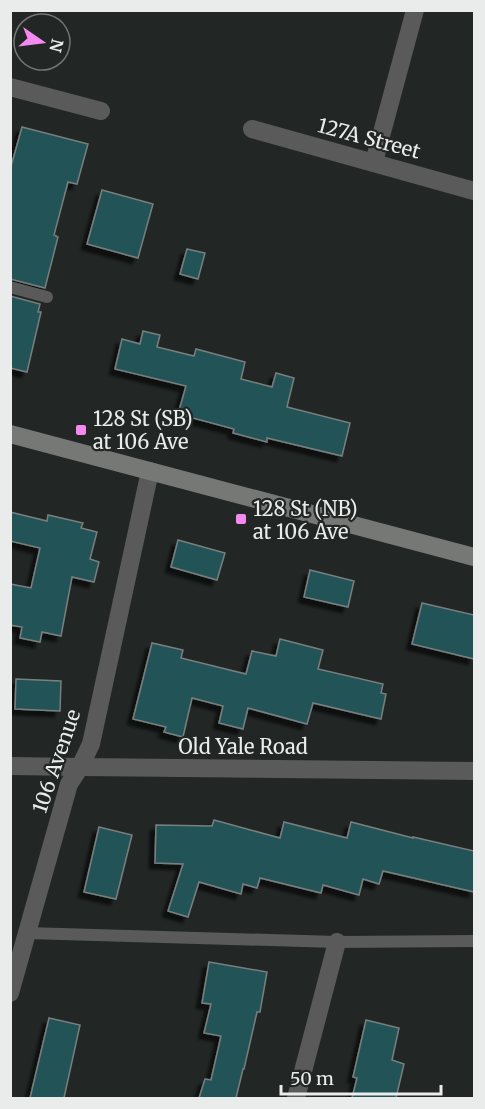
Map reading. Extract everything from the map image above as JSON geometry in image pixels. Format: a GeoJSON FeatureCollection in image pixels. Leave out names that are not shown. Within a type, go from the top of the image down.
{"type":"FeatureCollection","features":[{"type":"Feature","properties":{"kind":"main road"},"geometry":{"type":"LineString","coordinates":[[10,434],[474,557]]}},
{"type":"Feature","properties":{"kind":"street"},"geometry":{"type":"LineString","coordinates":[[374,162],[415,10]]}},
{"type":"Feature","properties":{"kind":"street"},"geometry":{"type":"LineString","coordinates":[[10,87],[101,111]]}},
{"type":"Feature","properties":{"kind":"street","name":"127A Street"},"geometry":{"type":"LineString","coordinates":[[252,129],[474,191]]}},
{"type":"Feature","properties":{"kind":"street","name":"106 Avenue"},"geometry":{"type":"LineString","coordinates":[[10,993],[69,784],[91,744],[150,471]]}},
{"type":"Feature","properties":{"kind":"street","name":"Old Yale Road"},"geometry":{"type":"LineString","coordinates":[[10,766],[474,771]]}},
{"type":"Feature","properties":{"kind":"street"},"geometry":{"type":"LineString","coordinates":[[296,1098],[337,942]]}},
{"type":"Feature","properties":{"kind":"lane"},"geometry":{"type":"LineString","coordinates":[[10,287],[47,297]]}},
{"type":"Feature","properties":{"kind":"lane"},"geometry":{"type":"LineString","coordinates":[[27,933],[337,942],[474,941]]}},
{"type":"Feature","properties":{"kind":"building"},"geometry":{"type":"Polygon","coordinates":[[[22,127],[88,144],[77,184],[68,182],[54,235],[58,237],[45,288],[10,279],[10,170],[22,127]]]}},
{"type":"Feature","properties":{"kind":"building"},"geometry":{"type":"Polygon","coordinates":[[[102,190],[153,204],[138,258],[87,244],[102,190]]]}},
{"type":"Feature","properties":{"kind":"building"},"geometry":{"type":"Polygon","coordinates":[[[187,249],[205,253],[198,279],[180,274],[187,249]]]}},
{"type":"Feature","properties":{"kind":"building"},"geometry":{"type":"Polygon","coordinates":[[[10,296],[40,304],[38,312],[41,312],[27,372],[10,368],[10,296]]]}},
{"type":"Feature","properties":{"kind":"building"},"geometry":{"type":"Polygon","coordinates":[[[143,331],[160,335],[157,347],[194,356],[196,349],[245,362],[241,379],[272,387],[276,373],[294,378],[287,407],[350,423],[342,456],[267,438],[267,442],[233,433],[234,429],[178,414],[186,386],[115,369],[122,339],[140,344],[143,331]]]}},
{"type":"Feature","properties":{"kind":"building"},"geometry":{"type":"Polygon","coordinates":[[[10,512],[47,521],[48,515],[83,523],[81,528],[97,532],[90,559],[99,562],[94,582],[72,577],[61,636],[42,632],[40,642],[20,638],[22,627],[10,625],[10,584],[31,588],[40,548],[10,541],[10,512]]]}},
{"type":"Feature","properties":{"kind":"building"},"geometry":{"type":"Polygon","coordinates":[[[178,540],[225,553],[217,580],[171,567],[178,540]]]}},
{"type":"Feature","properties":{"kind":"building"},"geometry":{"type":"Polygon","coordinates":[[[310,570],[354,581],[348,607],[304,597],[310,570]]]}},
{"type":"Feature","properties":{"kind":"building"},"geometry":{"type":"Polygon","coordinates":[[[422,603],[474,615],[474,659],[412,644],[422,603]]]}},
{"type":"Feature","properties":{"kind":"building"},"geometry":{"type":"Polygon","coordinates":[[[280,639],[323,650],[318,669],[383,684],[381,693],[386,694],[381,719],[313,703],[307,724],[248,708],[243,729],[219,723],[223,706],[192,698],[183,737],[164,732],[166,727],[133,719],[152,643],[183,650],[181,658],[246,674],[252,651],[276,656],[280,639]]]}},
{"type":"Feature","properties":{"kind":"building"},"geometry":{"type":"Polygon","coordinates":[[[16,679],[61,681],[60,711],[15,709],[16,679]]]}},
{"type":"Feature","properties":{"kind":"building"},"geometry":{"type":"Polygon","coordinates":[[[214,820],[280,838],[284,822],[347,838],[351,822],[474,851],[474,892],[383,871],[379,884],[363,879],[359,895],[323,885],[321,893],[260,878],[257,888],[243,884],[241,894],[199,882],[188,917],[168,911],[183,864],[155,863],[156,825],[212,826],[214,820]]]}},
{"type":"Feature","properties":{"kind":"building"},"geometry":{"type":"Polygon","coordinates":[[[99,827],[132,835],[116,899],[84,892],[99,827]]]}},
{"type":"Feature","properties":{"kind":"building"},"geometry":{"type":"Polygon","coordinates":[[[209,962],[267,972],[260,1012],[257,1012],[236,1098],[199,1098],[205,1079],[211,1080],[221,1036],[204,1033],[211,1004],[202,1003],[209,962]]]}},
{"type":"Feature","properties":{"kind":"building"},"geometry":{"type":"Polygon","coordinates":[[[49,1018],[80,1025],[64,1098],[30,1098],[49,1018]]]}},
{"type":"Feature","properties":{"kind":"building"},"geometry":{"type":"Polygon","coordinates":[[[366,1020],[399,1028],[392,1060],[404,1064],[396,1098],[352,1098],[357,1078],[353,1077],[366,1020]]]}},
{"type":"Feature","properties":{"kind":"place","name":"128 St (SB) at 106 Ave"},"geometry":{"type":"Point","coordinates":[81,430]}},
{"type":"Feature","properties":{"kind":"place","name":"128 St (NB) at 106 Ave"},"geometry":{"type":"Point","coordinates":[241,519]}}]}
